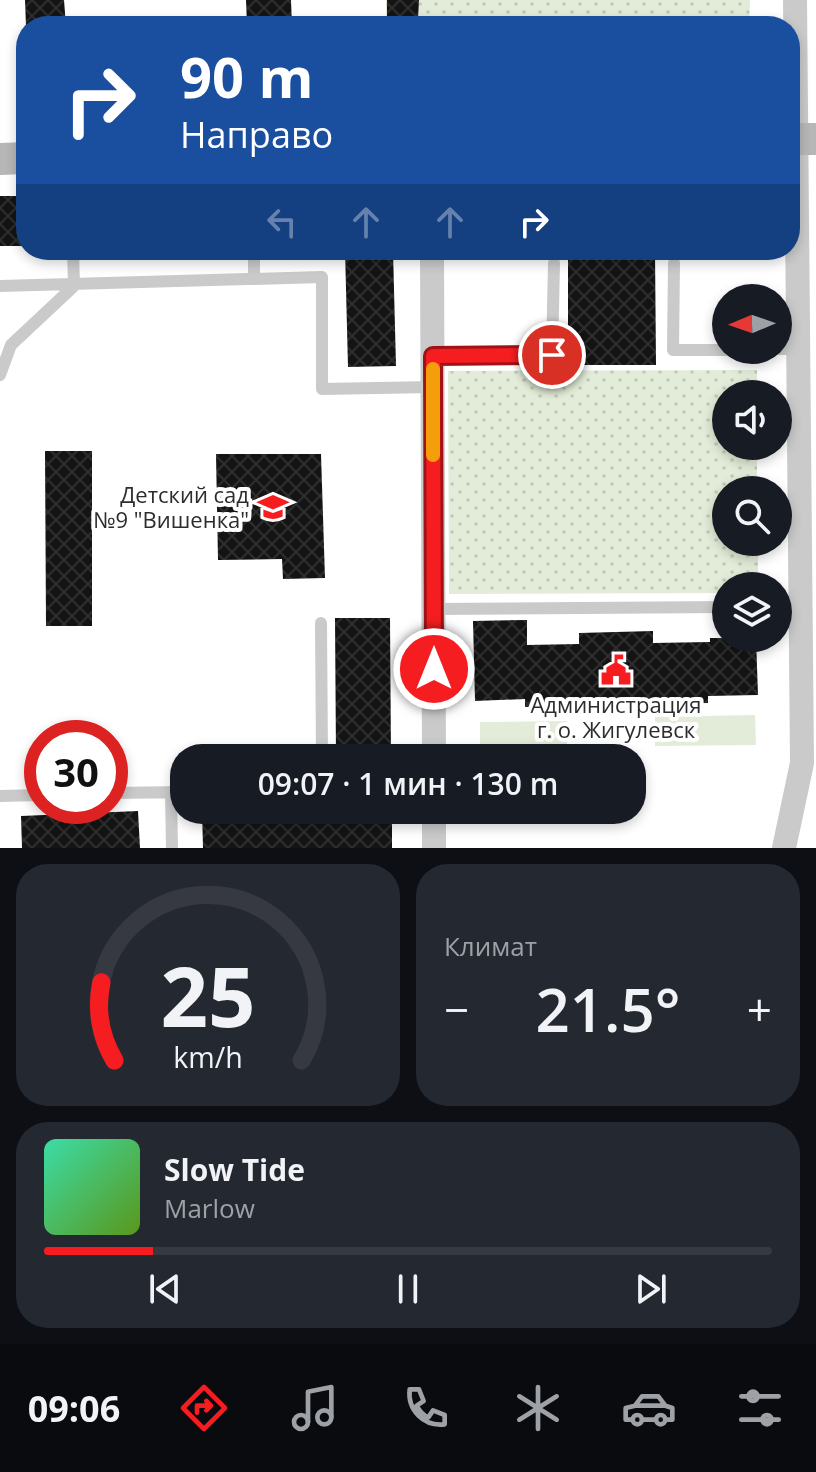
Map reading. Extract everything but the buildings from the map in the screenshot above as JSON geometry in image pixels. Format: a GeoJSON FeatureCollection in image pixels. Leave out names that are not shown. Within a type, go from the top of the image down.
{"type":"FeatureCollection","features":[{"type":"Feature","properties":{"kind":"street"},"geometry":{"type":"LineString","coordinates":[[800,116],[801,139]]}},
{"type":"Feature","properties":{"kind":"street"},"geometry":{"type":"LineString","coordinates":[[432,260],[434,744]]}},
{"type":"Feature","properties":{"kind":"street"},"geometry":{"type":"LineString","coordinates":[[792,297],[794,260]]}},
{"type":"Feature","properties":{"kind":"street"},"geometry":{"type":"LineString","coordinates":[[789,364],[790,572]]}},
{"type":"Feature","properties":{"kind":"street"},"geometry":{"type":"LineString","coordinates":[[784,848],[802,763],[792,632]]}},
{"type":"Feature","properties":{"kind":"street"},"geometry":{"type":"LineString","coordinates":[[434,824],[434,848]]}},
{"type":"Feature","properties":{"kind":"lane"},"geometry":{"type":"LineString","coordinates":[[0,375],[11,345],[74,286],[73,260]]}},
{"type":"Feature","properties":{"kind":"lane"},"geometry":{"type":"LineString","coordinates":[[254,260],[254,279]]}},
{"type":"Feature","properties":{"kind":"lane"},"geometry":{"type":"LineString","coordinates":[[433,356],[552,355],[554,263]]}},
{"type":"Feature","properties":{"kind":"lane"},"geometry":{"type":"LineString","coordinates":[[674,263],[673,350],[712,350]]}},
{"type":"Feature","properties":{"kind":"lane"},"geometry":{"type":"LineString","coordinates":[[0,286],[322,277],[322,389],[433,387]]}},
{"type":"Feature","properties":{"kind":"lane"},"geometry":{"type":"LineString","coordinates":[[434,609],[712,607]]}},
{"type":"Feature","properties":{"kind":"lane"},"geometry":{"type":"LineString","coordinates":[[321,623],[322,744]]}},
{"type":"Feature","properties":{"kind":"lane"},"geometry":{"type":"LineString","coordinates":[[128,793],[170,792]]}},
{"type":"Feature","properties":{"kind":"lane"},"geometry":{"type":"LineString","coordinates":[[0,796],[24,795]]}},
{"type":"Feature","properties":{"kind":"lane"},"geometry":{"type":"LineString","coordinates":[[172,848],[175,824]]}},
{"type":"Feature","properties":{"kind":"green space"},"geometry":{"type":"Polygon","coordinates":[[[386,0],[750,0],[749,16],[386,16],[386,0]]]}},
{"type":"Feature","properties":{"kind":"green space"},"geometry":{"type":"Polygon","coordinates":[[[757,370],[757,380],[712,380],[712,460],[757,460],[757,476],[712,476],[712,556],[758,556],[758,572],[712,572],[712,593],[449,594],[448,371],[757,370]]]}},
{"type":"Feature","properties":{"kind":"green space"},"geometry":{"type":"Polygon","coordinates":[[[755,715],[756,745],[655,746],[655,717],[755,715]]]}},
{"type":"Feature","properties":{"kind":"green space"},"geometry":{"type":"Polygon","coordinates":[[[567,721],[567,744],[480,744],[480,722],[567,721]]]}},
{"type":"Feature","properties":{"kind":"slow traffic"},"geometry":{"type":"LineString","coordinates":[[433,369],[433,455]]}},
{"type":"Feature","properties":{"kind":"place","name":"Детский сад №9 \"Вишенка\""},"geometry":{"type":"Point","coordinates":[273,507]}},
{"type":"Feature","properties":{"kind":"place","name":"Администрация г. о. Жигулевск"},"geometry":{"type":"Point","coordinates":[616,670]}},
{"type":"Feature","properties":{"kind":"route"},"geometry":{"type":"LineString","coordinates":[[434,669],[433,356],[552,355]]}}]}
